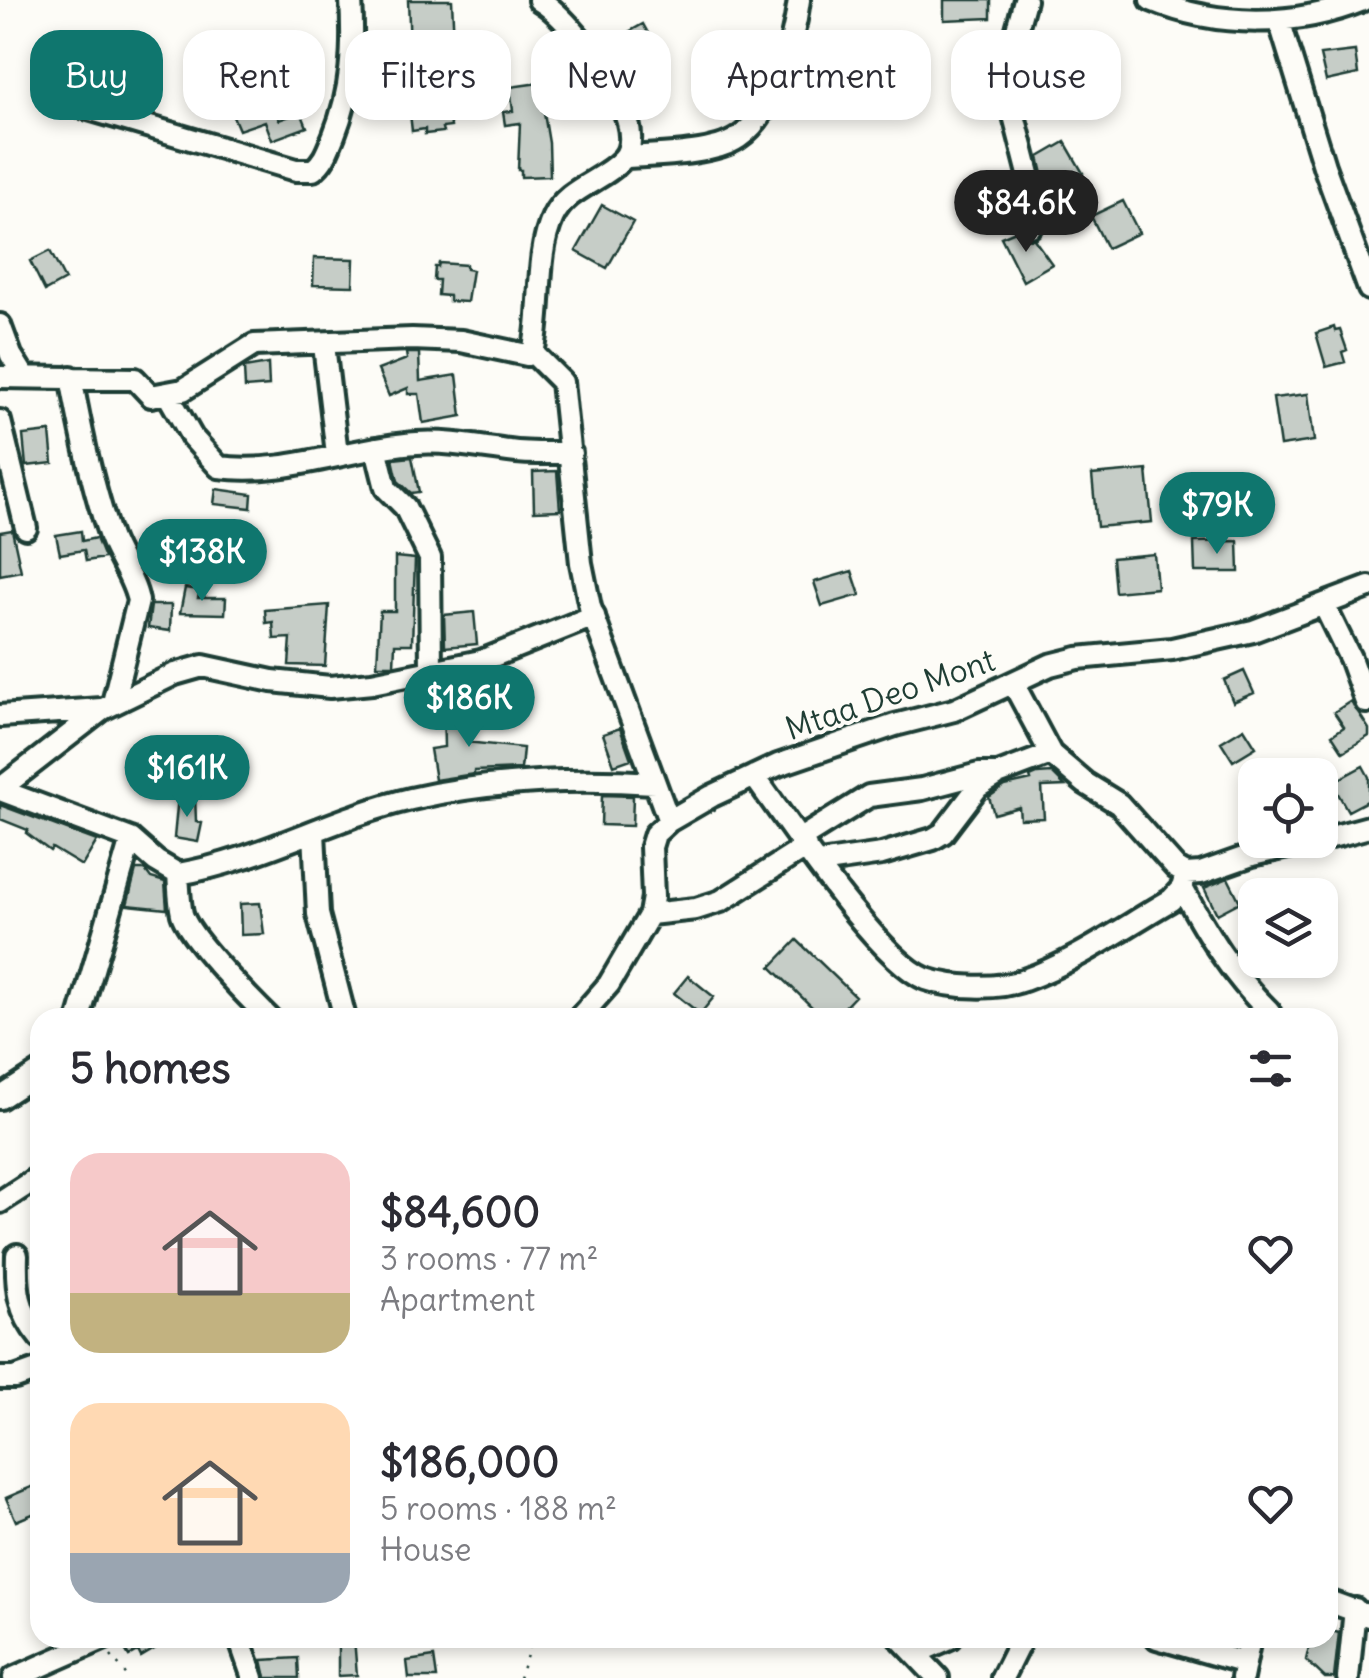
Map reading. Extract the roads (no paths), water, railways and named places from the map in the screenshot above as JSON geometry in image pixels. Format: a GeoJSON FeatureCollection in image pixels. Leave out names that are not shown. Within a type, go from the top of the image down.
{"type":"FeatureCollection","features":[{"type":"Feature","properties":{"kind":"street"},"geometry":{"type":"LineString","coordinates":[[126,120],[296,170],[313,170],[326,153],[349,91],[353,62],[351,0]]}},
{"type":"Feature","properties":{"kind":"street"},"geometry":{"type":"LineString","coordinates":[[539,0],[568,25],[610,80],[630,135],[625,158]]}},
{"type":"Feature","properties":{"kind":"street"},"geometry":{"type":"LineString","coordinates":[[533,353],[546,240],[552,218],[563,200],[625,158],[688,153],[738,139],[770,100],[796,24],[799,0]]}},
{"type":"Feature","properties":{"kind":"street"},"geometry":{"type":"LineString","coordinates":[[1025,0],[1011,51],[1008,88],[1031,182],[1031,226]]}},
{"type":"Feature","properties":{"kind":"street"},"geometry":{"type":"LineString","coordinates":[[1151,0],[1225,20],[1279,20],[1336,11],[1363,0]]}},
{"type":"Feature","properties":{"kind":"street"},"geometry":{"type":"LineString","coordinates":[[1279,20],[1324,166],[1369,289]]}},
{"type":"Feature","properties":{"kind":"street"},"geometry":{"type":"LineString","coordinates":[[0,325],[24,376]]}},
{"type":"Feature","properties":{"kind":"street"},"geometry":{"type":"LineString","coordinates":[[0,377],[135,379],[149,396],[168,395],[224,367],[254,345],[412,339],[461,341],[533,353]]}},
{"type":"Feature","properties":{"kind":"street"},"geometry":{"type":"LineString","coordinates":[[324,345],[337,454]]}},
{"type":"Feature","properties":{"kind":"street"},"geometry":{"type":"LineString","coordinates":[[533,353],[562,382],[581,563],[594,616],[669,820],[654,834],[651,847],[650,914],[609,984],[588,1008]]}},
{"type":"Feature","properties":{"kind":"street"},"geometry":{"type":"LineString","coordinates":[[70,377],[88,464],[111,538],[136,588],[138,601],[108,706]]}},
{"type":"Feature","properties":{"kind":"street"},"geometry":{"type":"LineString","coordinates":[[168,395],[192,437],[219,467],[243,470],[299,466],[337,454],[440,442],[515,452],[571,453]]}},
{"type":"Feature","properties":{"kind":"street"},"geometry":{"type":"LineString","coordinates":[[0,421],[26,528]]}},
{"type":"Feature","properties":{"kind":"street"},"geometry":{"type":"LineString","coordinates":[[376,448],[386,488],[405,506],[430,558],[432,671]]}},
{"type":"Feature","properties":{"kind":"street","name":"Mtaa Deo Mont"},"geometry":{"type":"LineString","coordinates":[[669,820],[778,765],[894,725],[954,710],[1064,661],[1172,649],[1254,631],[1369,586]]}},
{"type":"Feature","properties":{"kind":"street"},"geometry":{"type":"LineString","coordinates":[[1324,606],[1366,702]]}},
{"type":"Feature","properties":{"kind":"street"},"geometry":{"type":"LineString","coordinates":[[0,789],[108,706],[175,674],[203,666],[272,681],[330,687],[481,661],[594,616]]}},
{"type":"Feature","properties":{"kind":"street"},"geometry":{"type":"LineString","coordinates":[[1013,683],[1051,754],[1085,783],[1119,804],[1176,868],[1214,947],[1245,988],[1267,1008]]}},
{"type":"Feature","properties":{"kind":"street"},"geometry":{"type":"LineString","coordinates":[[0,716],[108,706]]}},
{"type":"Feature","properties":{"kind":"street"},"geometry":{"type":"LineString","coordinates":[[808,849],[882,854],[932,839],[943,833],[978,787],[998,774],[1051,754]]}},
{"type":"Feature","properties":{"kind":"street"},"geometry":{"type":"LineString","coordinates":[[650,914],[696,909],[722,901],[808,849],[869,796],[922,789],[979,774],[998,774]]}},
{"type":"Feature","properties":{"kind":"street"},"geometry":{"type":"LineString","coordinates":[[754,776],[883,946],[908,969],[945,983],[1020,982],[1171,900],[1184,881],[1246,858]]}},
{"type":"Feature","properties":{"kind":"street"},"geometry":{"type":"LineString","coordinates":[[0,789],[131,838],[156,861],[178,874],[410,799],[607,780],[655,783]]}},
{"type":"Feature","properties":{"kind":"street"},"geometry":{"type":"LineString","coordinates":[[1338,835],[1369,828]]}},
{"type":"Feature","properties":{"kind":"street"},"geometry":{"type":"LineString","coordinates":[[314,832],[318,914],[342,1008]]}},
{"type":"Feature","properties":{"kind":"street"},"geometry":{"type":"LineString","coordinates":[[83,1008],[131,838]]}},
{"type":"Feature","properties":{"kind":"street"},"geometry":{"type":"LineString","coordinates":[[178,874],[182,915],[189,927],[259,1008]]}},
{"type":"Feature","properties":{"kind":"street"},"geometry":{"type":"LineString","coordinates":[[0,1098],[30,1078]]}},
{"type":"Feature","properties":{"kind":"street"},"geometry":{"type":"LineString","coordinates":[[0,1202],[30,1182]]}},
{"type":"Feature","properties":{"kind":"street"},"geometry":{"type":"LineString","coordinates":[[17,1255],[21,1312],[30,1324]]}},
{"type":"Feature","properties":{"kind":"street"},"geometry":{"type":"LineString","coordinates":[[0,1378],[30,1373]]}},
{"type":"Feature","properties":{"kind":"street"},"geometry":{"type":"LineString","coordinates":[[1338,1605],[1362,1613],[1348,1678]]}},
{"type":"Feature","properties":{"kind":"street"},"geometry":{"type":"LineString","coordinates":[[14,1678],[81,1648]]}},
{"type":"Feature","properties":{"kind":"street"},"geometry":{"type":"LineString","coordinates":[[243,1648],[253,1678]]}},
{"type":"Feature","properties":{"kind":"street"},"geometry":{"type":"LineString","coordinates":[[911,1648],[938,1678]]}},
{"type":"Feature","properties":{"kind":"street"},"geometry":{"type":"LineString","coordinates":[[916,1653],[927,1648]]}},
{"type":"Feature","properties":{"kind":"street"},"geometry":{"type":"LineString","coordinates":[[1002,1678],[1017,1648]]}},
{"type":"Feature","properties":{"kind":"street"},"geometry":{"type":"LineString","coordinates":[[1183,1648],[1243,1671]]}}]}
